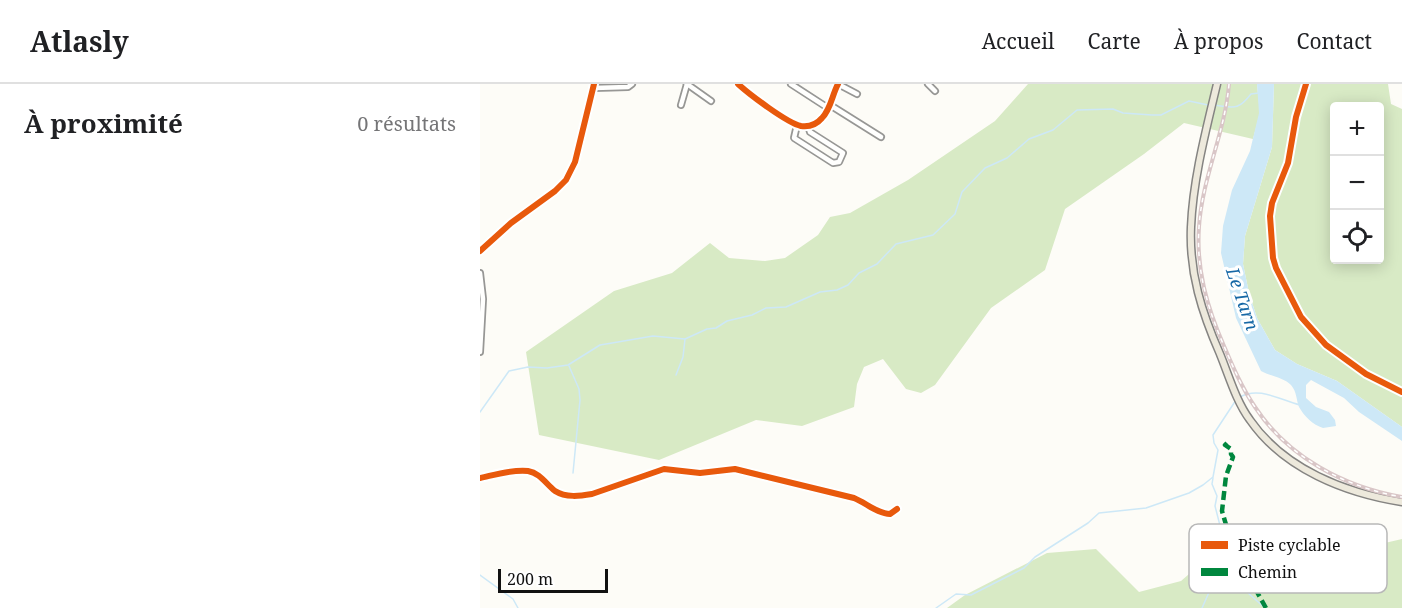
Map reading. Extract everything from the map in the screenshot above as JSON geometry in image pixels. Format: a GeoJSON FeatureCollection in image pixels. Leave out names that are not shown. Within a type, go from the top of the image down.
{"type":"FeatureCollection","features":[{"type":"Feature","properties":{"kind":"main road"},"geometry":{"type":"LineString","coordinates":[[1218,84],[1192,214],[1192,264],[1203,314],[1242,407],[1260,433],[1310,472],[1348,490],[1402,502]]}},
{"type":"Feature","properties":{"kind":"street"},"geometry":{"type":"LineString","coordinates":[[480,251],[511,223],[555,191],[566,180],[575,162],[594,86],[628,87],[632,84]]}},
{"type":"Feature","properties":{"kind":"street"},"geometry":{"type":"LineString","coordinates":[[681,105],[687,84],[711,101]]}},
{"type":"Feature","properties":{"kind":"street"},"geometry":{"type":"LineString","coordinates":[[738,84],[797,125],[808,126],[820,121],[838,84],[857,94]]}},
{"type":"Feature","properties":{"kind":"street"},"geometry":{"type":"LineString","coordinates":[[791,84],[881,137]]}},
{"type":"Feature","properties":{"kind":"street"},"geometry":{"type":"LineString","coordinates":[[928,84],[935,91]]}},
{"type":"Feature","properties":{"kind":"street"},"geometry":{"type":"LineString","coordinates":[[1306,84],[1296,117],[1288,164],[1272,203],[1270,216],[1273,258],[1276,268],[1291,302],[1326,345],[1365,374],[1402,392]]}},
{"type":"Feature","properties":{"kind":"street"},"geometry":{"type":"LineString","coordinates":[[797,125],[794,138],[833,163],[839,162],[843,153],[810,132],[808,126]]}},
{"type":"Feature","properties":{"kind":"street"},"geometry":{"type":"LineString","coordinates":[[480,273],[483,299],[480,352]]}},
{"type":"Feature","properties":{"kind":"street"},"geometry":{"type":"LineString","coordinates":[[480,478],[529,471],[562,495],[580,496],[664,470],[700,473],[735,468],[854,498],[883,514],[890,514],[897,509]]}},
{"type":"Feature","properties":{"kind":"green space"},"geometry":{"type":"Polygon","coordinates":[[[1028,84],[1257,84],[1260,113],[1253,139],[1184,123],[1065,209],[1045,270],[991,308],[935,385],[921,393],[906,389],[883,359],[864,367],[857,384],[854,407],[802,426],[756,420],[659,460],[539,435],[526,352],[614,291],[672,273],[710,243],[729,258],[765,261],[785,258],[818,235],[830,217],[850,213],[908,180],[995,121],[1028,84]]]}},
{"type":"Feature","properties":{"kind":"green space"},"geometry":{"type":"Polygon","coordinates":[[[1274,84],[1388,84],[1391,104],[1402,109],[1402,427],[1337,381],[1297,364],[1275,350],[1257,318],[1249,293],[1243,264],[1245,236],[1272,147],[1274,84]]]}},
{"type":"Feature","properties":{"kind":"green space"},"geometry":{"type":"Polygon","coordinates":[[[1402,539],[1402,608],[947,608],[965,595],[1047,553],[1096,549],[1139,592],[1181,581],[1189,574],[1189,593],[1387,593],[1387,542],[1402,539]]]}},
{"type":"Feature","properties":{"kind":"water","name":"Le Tarn"},"geometry":{"type":"Polygon","coordinates":[[[1257,84],[1274,84],[1272,147],[1245,236],[1243,264],[1257,318],[1275,350],[1297,364],[1337,381],[1402,427],[1402,441],[1359,412],[1344,398],[1311,380],[1306,385],[1306,398],[1316,407],[1329,412],[1336,426],[1323,428],[1312,422],[1299,407],[1291,385],[1261,371],[1236,318],[1221,253],[1223,226],[1232,190],[1250,151],[1259,113],[1257,84]]]}},
{"type":"Feature","properties":{"kind":"waterway"},"geometry":{"type":"LineString","coordinates":[[1213,105],[1238,106],[1251,94],[1259,93]]}},
{"type":"Feature","properties":{"kind":"waterway"},"geometry":{"type":"LineString","coordinates":[[480,412],[509,371],[528,367],[547,368],[568,365],[600,345],[653,336],[685,339],[766,308],[786,307],[820,292],[837,290],[848,285],[859,273],[877,264],[896,244],[933,235],[955,214],[962,192],[985,168],[1007,158],[1029,139],[1053,130],[1077,110],[1113,109],[1123,113],[1161,115],[1189,101],[1208,105]]}},
{"type":"Feature","properties":{"kind":"waterway"},"geometry":{"type":"LineString","coordinates":[[676,375],[683,357],[685,339]]}},
{"type":"Feature","properties":{"kind":"waterway"},"geometry":{"type":"LineString","coordinates":[[569,366],[579,389],[580,400],[573,473]]}},
{"type":"Feature","properties":{"kind":"waterway"},"geometry":{"type":"LineString","coordinates":[[1240,397],[1262,393],[1300,405]]}},
{"type":"Feature","properties":{"kind":"waterway"},"geometry":{"type":"LineString","coordinates":[[936,608],[956,594],[971,595],[1024,568],[1035,557],[1088,523],[1099,513],[1146,508],[1189,493],[1203,485],[1213,477],[1218,450],[1213,435],[1236,400]]}},
{"type":"Feature","properties":{"kind":"waterway"},"geometry":{"type":"LineString","coordinates":[[1213,478],[1212,484],[1217,496],[1215,506],[1220,524]]}},
{"type":"Feature","properties":{"kind":"waterway"},"geometry":{"type":"LineString","coordinates":[[480,575],[513,599],[518,608]]}},
{"type":"Feature","properties":{"kind":"waterway"},"geometry":{"type":"LineString","coordinates":[[1202,608],[1209,593]]}},
{"type":"Feature","properties":{"kind":"waterway"},"geometry":{"type":"LineString","coordinates":[[1248,593],[1265,608]]}},
{"type":"Feature","properties":{"kind":"railway"},"geometry":{"type":"LineString","coordinates":[[1229,84],[1223,120],[1204,191],[1199,227],[1199,258],[1204,288],[1212,317],[1224,346],[1250,400],[1268,425],[1284,441],[1319,467],[1339,477],[1359,486],[1402,497]]}},
{"type":"Feature","properties":{"kind":"marked path"},"geometry":{"type":"LineString","coordinates":[[1226,524],[1222,511],[1226,476],[1233,457],[1231,449],[1225,445],[1227,443]]}},
{"type":"Feature","properties":{"kind":"marked path"},"geometry":{"type":"LineString","coordinates":[[1258,593],[1266,608]]}},
{"type":"Feature","properties":{"kind":"cycle path"},"geometry":{"type":"LineString","coordinates":[[480,251],[511,223],[555,191],[566,180],[575,162],[594,84]]}},
{"type":"Feature","properties":{"kind":"cycle path"},"geometry":{"type":"LineString","coordinates":[[738,84],[778,114],[801,126],[820,120],[838,84]]}},
{"type":"Feature","properties":{"kind":"cycle path"},"geometry":{"type":"LineString","coordinates":[[1306,84],[1296,117],[1288,163],[1272,203],[1270,216],[1273,258],[1276,268],[1301,317],[1326,345],[1366,374],[1402,392]]}},
{"type":"Feature","properties":{"kind":"cycle path"},"geometry":{"type":"LineString","coordinates":[[480,478],[528,471],[539,476],[555,491],[568,496],[578,496],[592,494],[664,469],[700,473],[735,469],[854,498],[886,514],[897,509]]}}]}
